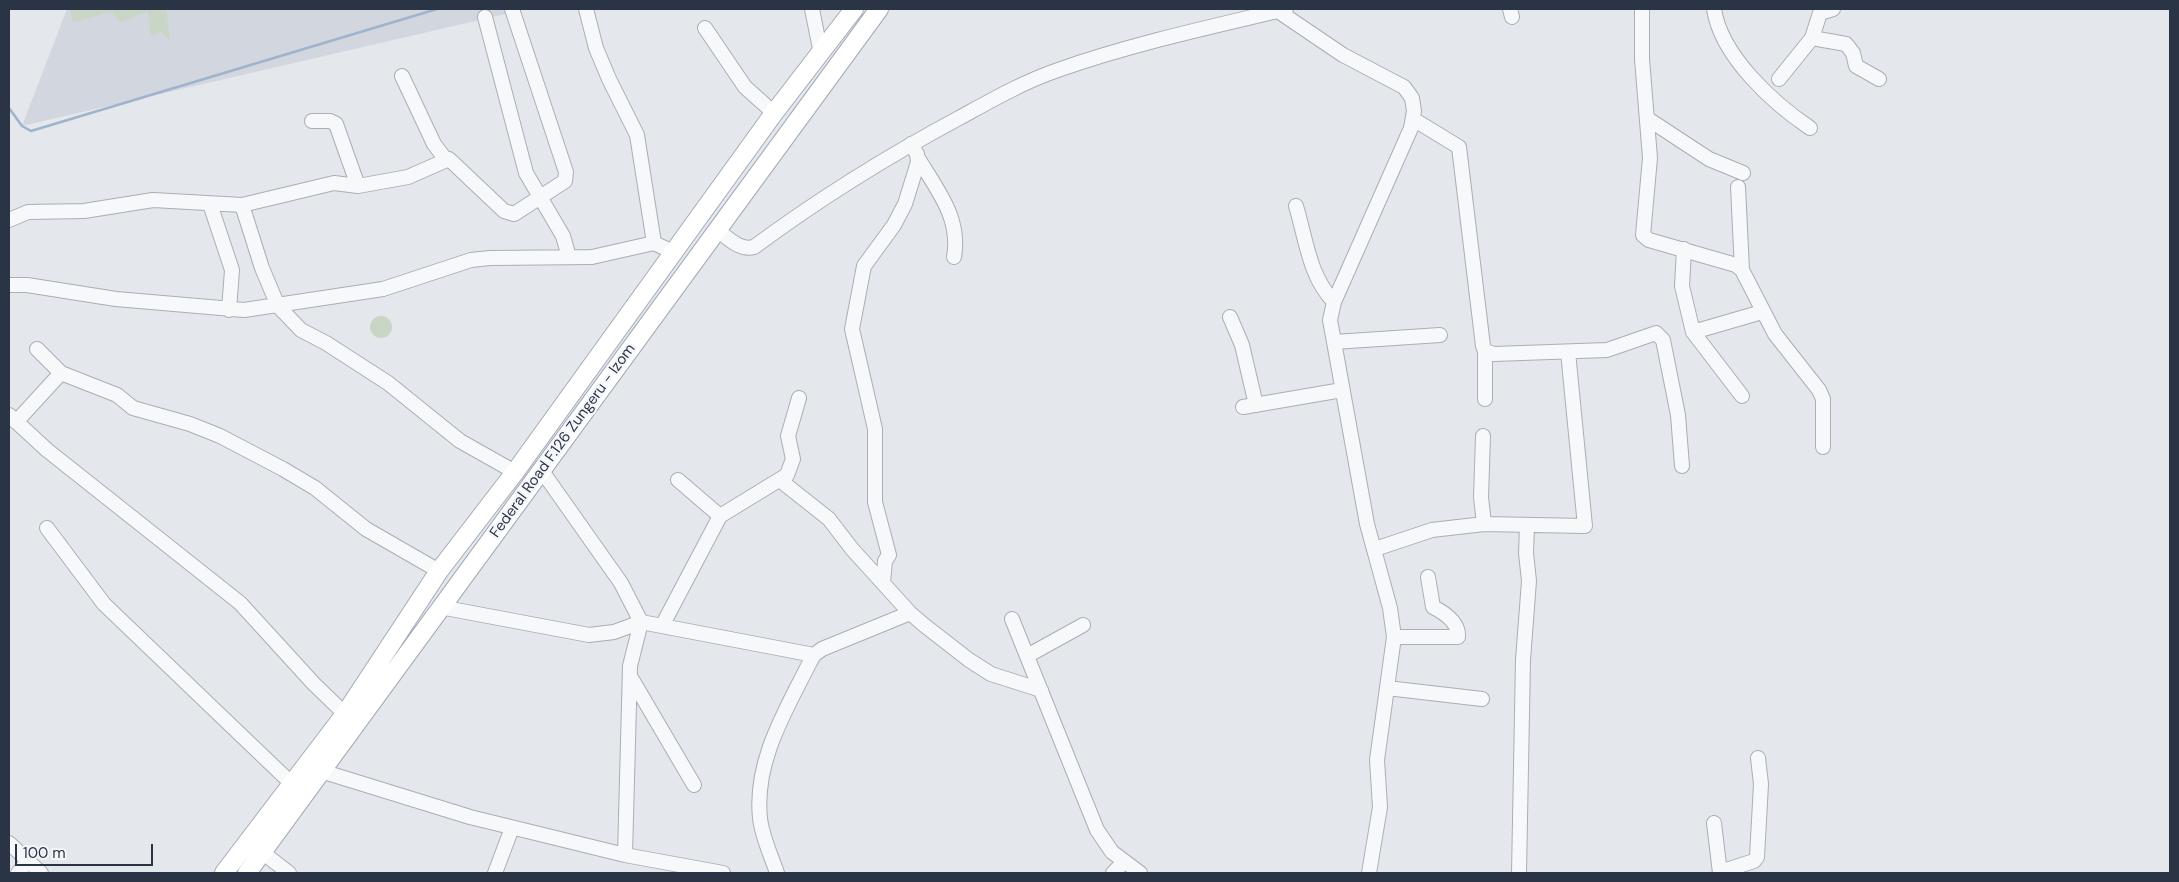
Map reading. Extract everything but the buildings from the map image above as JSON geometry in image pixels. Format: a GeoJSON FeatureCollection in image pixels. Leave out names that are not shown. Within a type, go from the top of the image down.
{"type":"FeatureCollection","features":[{"type":"Feature","properties":{"kind":"main road","name":"Federal Road F.126 Zungeru - Izom"},"geometry":{"type":"LineString","coordinates":[[224,873],[345,714],[439,571],[515,472],[675,253],[774,113],[854,9]]}},
{"type":"Feature","properties":{"kind":"main road","name":"Federal Road F.126 Zungeru - Izom"},"geometry":{"type":"LineString","coordinates":[[247,873],[879,9]]}},
{"type":"Feature","properties":{"kind":"main road"},"geometry":{"type":"LineString","coordinates":[[805,75],[821,88]]}},
{"type":"Feature","properties":{"kind":"street"},"geometry":{"type":"LineString","coordinates":[[402,76],[434,144],[446,160],[449,160],[507,213],[514,214],[541,198],[564,181],[566,172],[512,9]]}},
{"type":"Feature","properties":{"kind":"street"},"geometry":{"type":"LineString","coordinates":[[586,9],[596,48],[636,135],[654,243]]}},
{"type":"Feature","properties":{"kind":"street"},"geometry":{"type":"LineString","coordinates":[[812,9],[821,54]]}},
{"type":"Feature","properties":{"kind":"street"},"geometry":{"type":"LineString","coordinates":[[1642,9],[1642,59],[1650,158],[1642,235],[1649,240],[1736,265],[1742,270]]}},
{"type":"Feature","properties":{"kind":"street"},"geometry":{"type":"LineString","coordinates":[[1714,9],[1718,25],[1727,44],[1758,86],[1782,109],[1810,128]]}},
{"type":"Feature","properties":{"kind":"street"},"geometry":{"type":"LineString","coordinates":[[717,230],[741,247],[747,249],[754,247],[788,222],[911,144],[1019,86],[1059,69],[1191,32],[1281,10],[1342,55],[1404,87],[1412,98],[1411,128],[1334,302],[1330,320],[1367,524],[1390,608],[1394,637],[1377,760],[1380,807],[1369,873]]}},
{"type":"Feature","properties":{"kind":"street"},"geometry":{"type":"LineString","coordinates":[[1779,79],[1812,38],[1823,10]]}},
{"type":"Feature","properties":{"kind":"street"},"geometry":{"type":"LineString","coordinates":[[485,17],[526,173],[564,236],[569,257]]}},
{"type":"Feature","properties":{"kind":"street"},"geometry":{"type":"LineString","coordinates":[[705,28],[745,87],[774,113]]}},
{"type":"Feature","properties":{"kind":"street"},"geometry":{"type":"LineString","coordinates":[[1812,38],[1846,44],[1853,53],[1856,66],[1879,79]]}},
{"type":"Feature","properties":{"kind":"street"},"geometry":{"type":"LineString","coordinates":[[1412,119],[1459,147],[1485,351],[1485,399]]}},
{"type":"Feature","properties":{"kind":"street"},"geometry":{"type":"LineString","coordinates":[[1648,119],[1708,158],[1743,173]]}},
{"type":"Feature","properties":{"kind":"street"},"geometry":{"type":"LineString","coordinates":[[312,121],[330,121],[336,124],[358,186]]}},
{"type":"Feature","properties":{"kind":"street"},"geometry":{"type":"LineString","coordinates":[[911,144],[952,215],[956,243],[954,257]]}},
{"type":"Feature","properties":{"kind":"street"},"geometry":{"type":"LineString","coordinates":[[883,582],[885,561],[889,552],[875,502],[875,429],[852,329],[863,269],[899,216],[918,158]]}},
{"type":"Feature","properties":{"kind":"street"},"geometry":{"type":"LineString","coordinates":[[9,220],[28,212],[84,211],[153,200],[242,205],[334,183],[358,186],[408,176],[449,160]]}},
{"type":"Feature","properties":{"kind":"street"},"geometry":{"type":"LineString","coordinates":[[1738,187],[1742,270],[1775,334],[1819,390],[1823,399],[1823,447]]}},
{"type":"Feature","properties":{"kind":"street"},"geometry":{"type":"LineString","coordinates":[[210,204],[232,270],[229,310]]}},
{"type":"Feature","properties":{"kind":"street"},"geometry":{"type":"LineString","coordinates":[[242,205],[262,268],[278,306],[300,330],[326,343],[388,383],[460,441],[515,472]]}},
{"type":"Feature","properties":{"kind":"street"},"geometry":{"type":"LineString","coordinates":[[1296,206],[1313,270],[1323,291],[1334,302]]}},
{"type":"Feature","properties":{"kind":"street"},"geometry":{"type":"LineString","coordinates":[[9,285],[26,285],[116,299],[185,303],[229,310],[278,306],[383,289],[471,260],[603,256],[654,243],[675,253]]}},
{"type":"Feature","properties":{"kind":"street"},"geometry":{"type":"LineString","coordinates":[[1684,249],[1682,286],[1693,332],[1742,396]]}},
{"type":"Feature","properties":{"kind":"street"},"geometry":{"type":"LineString","coordinates":[[1693,332],[1762,312]]}},
{"type":"Feature","properties":{"kind":"street"},"geometry":{"type":"LineString","coordinates":[[1230,317],[1242,345],[1249,406],[1342,390]]}},
{"type":"Feature","properties":{"kind":"street"},"geometry":{"type":"LineString","coordinates":[[1485,351],[1494,354],[1607,350],[1656,333],[1660,335],[1663,340],[1678,415],[1682,466]]}},
{"type":"Feature","properties":{"kind":"street"},"geometry":{"type":"LineString","coordinates":[[1334,342],[1440,335]]}},
{"type":"Feature","properties":{"kind":"street"},"geometry":{"type":"LineString","coordinates":[[37,349],[61,373],[117,395],[133,408],[190,424],[220,436],[276,465],[315,488],[366,529],[439,571]]}},
{"type":"Feature","properties":{"kind":"street"},"geometry":{"type":"LineString","coordinates":[[1375,549],[1432,530],[1484,524],[1585,526],[1568,352]]}},
{"type":"Feature","properties":{"kind":"street"},"geometry":{"type":"LineString","coordinates":[[61,373],[13,418],[47,450],[240,603],[314,684],[345,714]]}},
{"type":"Feature","properties":{"kind":"street"},"geometry":{"type":"LineString","coordinates":[[662,626],[720,516],[781,481],[787,475],[793,459],[788,436],[799,398]]}},
{"type":"Feature","properties":{"kind":"street"},"geometry":{"type":"LineString","coordinates":[[1483,436],[1481,497],[1484,524]]}},
{"type":"Feature","properties":{"kind":"street"},"geometry":{"type":"LineString","coordinates":[[542,471],[621,583],[642,622],[630,666],[624,855]]}},
{"type":"Feature","properties":{"kind":"street"},"geometry":{"type":"LineString","coordinates":[[678,480],[720,516]]}},
{"type":"Feature","properties":{"kind":"street"},"geometry":{"type":"LineString","coordinates":[[781,481],[828,519],[852,549],[910,613],[969,660],[992,674],[1041,690]]}},
{"type":"Feature","properties":{"kind":"street"},"geometry":{"type":"LineString","coordinates":[[1519,873],[1523,660],[1529,581],[1526,553],[1527,526]]}},
{"type":"Feature","properties":{"kind":"street"},"geometry":{"type":"LineString","coordinates":[[47,528],[104,604],[292,784]]}},
{"type":"Feature","properties":{"kind":"street"},"geometry":{"type":"LineString","coordinates":[[1394,637],[1458,636],[1457,628],[1453,622],[1432,605],[1428,577]]}},
{"type":"Feature","properties":{"kind":"street"},"geometry":{"type":"LineString","coordinates":[[440,608],[589,635],[614,632],[642,622],[814,654]]}},
{"type":"Feature","properties":{"kind":"street"},"geometry":{"type":"LineString","coordinates":[[777,873],[760,820],[759,803],[767,751],[814,654],[910,613]]}},
{"type":"Feature","properties":{"kind":"street"},"geometry":{"type":"LineString","coordinates":[[1012,619],[1097,830],[1112,852],[1140,873]]}},
{"type":"Feature","properties":{"kind":"street"},"geometry":{"type":"LineString","coordinates":[[1027,656],[1083,625]]}},
{"type":"Feature","properties":{"kind":"street"},"geometry":{"type":"LineString","coordinates":[[630,676],[694,785]]}},
{"type":"Feature","properties":{"kind":"street"},"geometry":{"type":"LineString","coordinates":[[1388,688],[1482,698]]}},
{"type":"Feature","properties":{"kind":"street"},"geometry":{"type":"LineString","coordinates":[[1714,824],[1720,873],[1754,860],[1757,857],[1761,784],[1758,758]]}},
{"type":"Feature","properties":{"kind":"street"},"geometry":{"type":"LineString","coordinates":[[321,771],[512,828],[624,855],[722,873]]}},
{"type":"Feature","properties":{"kind":"street"},"geometry":{"type":"LineString","coordinates":[[495,873],[512,828]]}},
{"type":"Feature","properties":{"kind":"street"},"geometry":{"type":"LineString","coordinates":[[9,843],[41,873]]}},
{"type":"Feature","properties":{"kind":"street"},"geometry":{"type":"LineString","coordinates":[[262,852],[289,873]]}},
{"type":"Feature","properties":{"kind":"street"},"geometry":{"type":"LineString","coordinates":[[18,873],[28,861]]}},
{"type":"Feature","properties":{"kind":"street"},"geometry":{"type":"LineString","coordinates":[[1113,873],[1124,862]]}},
{"type":"Feature","properties":{"kind":"shaded area"},"geometry":{"type":"Polygon","coordinates":[[[67,9],[527,9],[22,126],[67,9]]]}},
{"type":"Feature","properties":{"kind":"green space"},"geometry":{"type":"Polygon","coordinates":[[[70,9],[166,9],[170,38],[168,39],[161,32],[151,36],[148,11],[121,22],[111,12],[73,22],[70,9]]]}},
{"type":"Feature","properties":{"kind":"green space"},"geometry":{"type":"Polygon","coordinates":[[[381,316],[389,319],[392,327],[389,335],[381,338],[373,335],[370,327],[373,319],[381,316]]]}},
{"type":"Feature","properties":{"kind":"waterway"},"geometry":{"type":"LineString","coordinates":[[9,108],[22,126],[31,131],[437,9]]}}]}
